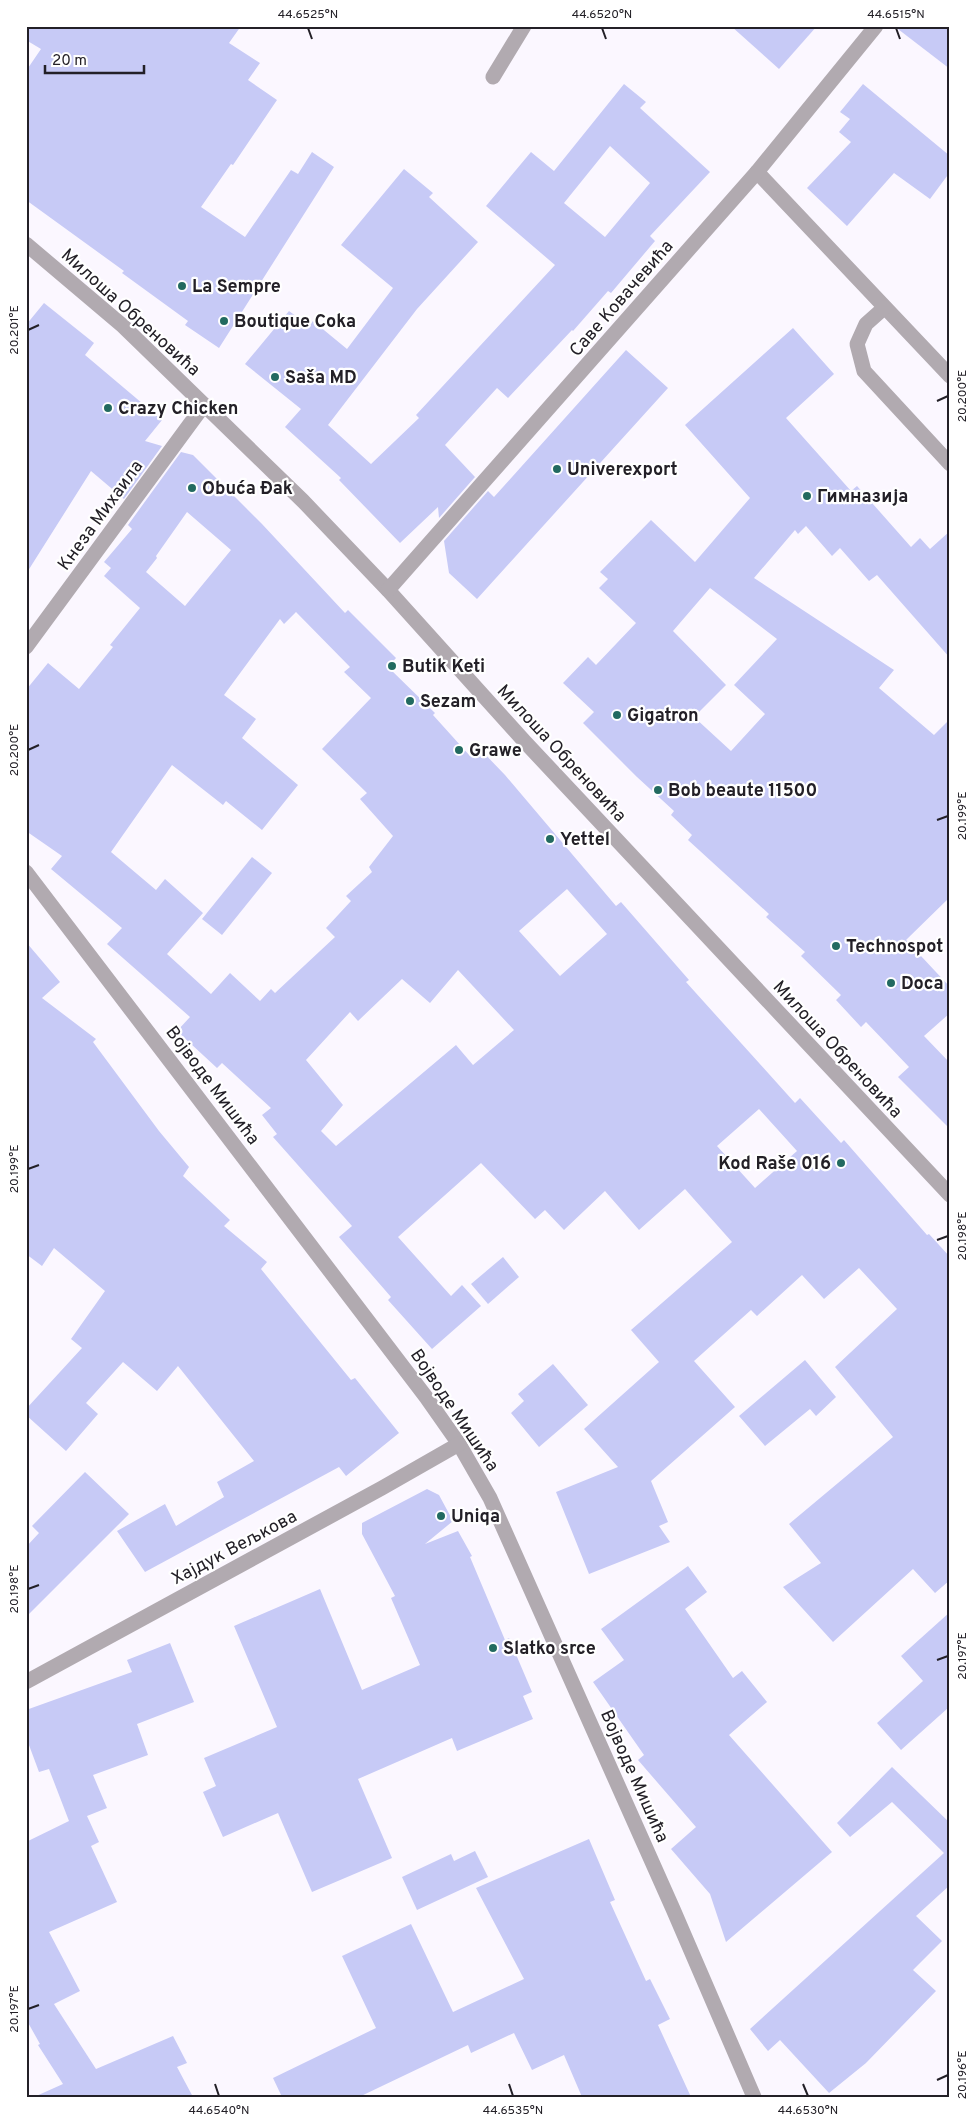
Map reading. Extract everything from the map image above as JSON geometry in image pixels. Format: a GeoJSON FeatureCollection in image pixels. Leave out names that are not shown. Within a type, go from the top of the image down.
{"type":"FeatureCollection","features":[{"type":"Feature","properties":{"kind":"street"},"geometry":{"type":"LineString","coordinates":[[493,77],[524,26]]}},
{"type":"Feature","properties":{"kind":"street","name":"Саве Ковачевића"},"geometry":{"type":"LineString","coordinates":[[388,590],[757,172],[876,26]]}},
{"type":"Feature","properties":{"kind":"street"},"geometry":{"type":"LineString","coordinates":[[757,172],[950,376]]}},
{"type":"Feature","properties":{"kind":"street","name":"Милоша Обреновића"},"geometry":{"type":"LineString","coordinates":[[26,244],[124,326],[303,501],[388,590],[525,742],[950,1195]]}},
{"type":"Feature","properties":{"kind":"street"},"geometry":{"type":"LineString","coordinates":[[884,308],[866,324],[857,344],[864,371],[950,464]]}},
{"type":"Feature","properties":{"kind":"street","name":"Кнеза Михаила"},"geometry":{"type":"LineString","coordinates":[[26,647],[204,405]]}},
{"type":"Feature","properties":{"kind":"street","name":"Војводе Мишића"},"geometry":{"type":"LineString","coordinates":[[26,872],[244,1156],[459,1444],[481,1480],[529,1583],[754,2097]]}},
{"type":"Feature","properties":{"kind":"street","name":"Хајдук Вељкова"},"geometry":{"type":"LineString","coordinates":[[26,1682],[374,1493],[459,1444]]}},
{"type":"Feature","properties":{"kind":"building"},"geometry":{"type":"Polygon","coordinates":[[[26,26],[241,26],[229,43],[260,63],[248,80],[277,100],[233,165],[231,164],[201,207],[245,237],[291,170],[298,174],[312,152],[334,167],[219,348],[185,325],[188,321],[122,273],[124,271],[26,200],[26,71],[41,49],[26,40],[26,26]]]}},
{"type":"Feature","properties":{"kind":"building"},"geometry":{"type":"Polygon","coordinates":[[[731,26],[817,26],[779,69],[731,26]]]}},
{"type":"Feature","properties":{"kind":"building"},"geometry":{"type":"Polygon","coordinates":[[[894,26],[950,26],[950,69],[894,26]]]}},
{"type":"Feature","properties":{"kind":"building"},"geometry":{"type":"Polygon","coordinates":[[[624,84],[646,102],[640,108],[710,172],[650,236],[655,241],[611,293],[608,291],[573,331],[508,398],[497,388],[445,445],[475,477],[439,518],[438,507],[400,543],[339,480],[341,478],[285,427],[301,409],[245,364],[289,311],[309,326],[313,321],[347,349],[393,288],[341,245],[404,169],[433,193],[429,197],[478,242],[417,309],[328,425],[371,464],[419,418],[416,415],[555,265],[486,206],[531,152],[554,171],[624,84]],[[610,146],[564,203],[605,237],[650,183],[610,146]]]}},
{"type":"Feature","properties":{"kind":"building"},"geometry":{"type":"Polygon","coordinates":[[[863,84],[950,156],[950,172],[930,199],[894,173],[847,226],[807,188],[851,142],[839,132],[850,119],[840,112],[863,84]]]}},
{"type":"Feature","properties":{"kind":"building"},"geometry":{"type":"Polygon","coordinates":[[[44,303],[94,343],[85,355],[162,420],[145,441],[162,446],[124,499],[91,471],[26,574],[26,325],[44,303]]]}},
{"type":"Feature","properties":{"kind":"building"},"geometry":{"type":"Polygon","coordinates":[[[793,328],[834,374],[786,418],[851,491],[857,486],[911,547],[920,538],[930,549],[950,531],[950,658],[877,575],[869,581],[840,548],[832,556],[806,526],[798,534],[795,530],[754,578],[894,670],[879,688],[934,735],[950,719],[950,897],[906,940],[950,987],[950,1013],[924,1036],[950,1063],[950,1129],[898,1077],[909,1067],[866,1022],[861,1027],[836,1000],[841,995],[801,956],[805,952],[766,917],[769,914],[688,840],[692,835],[671,815],[674,811],[583,723],[594,712],[563,683],[588,657],[596,665],[636,623],[599,588],[608,579],[600,572],[651,520],[695,562],[750,498],[685,425],[793,328]],[[710,588],[673,631],[726,685],[694,717],[731,751],[765,714],[734,685],[777,639],[710,588]]]}},
{"type":"Feature","properties":{"kind":"building","name":"Univerexport"},"geometry":{"type":"Polygon","coordinates":[[[626,350],[668,388],[477,599],[449,573],[444,541],[488,491],[494,497],[626,350]]]}},
{"type":"Feature","properties":{"kind":"building"},"geometry":{"type":"Polygon","coordinates":[[[181,452],[193,455],[262,524],[345,613],[348,610],[396,658],[388,667],[435,713],[433,715],[470,756],[479,748],[505,775],[616,906],[621,902],[689,980],[686,982],[795,1103],[800,1098],[841,1143],[844,1140],[927,1235],[929,1234],[950,1257],[950,1580],[935,1593],[913,1569],[833,1642],[783,1587],[821,1563],[789,1524],[893,1437],[835,1367],[897,1309],[859,1268],[824,1299],[802,1275],[757,1316],[751,1310],[694,1361],[735,1407],[651,1481],[668,1522],[659,1526],[670,1542],[589,1574],[556,1492],[618,1467],[584,1429],[659,1362],[631,1330],[732,1242],[685,1189],[639,1230],[605,1191],[564,1230],[545,1210],[535,1219],[481,1163],[398,1237],[451,1296],[462,1285],[481,1306],[432,1349],[388,1300],[391,1297],[339,1237],[352,1226],[273,1137],[277,1134],[262,1115],[271,1108],[222,1063],[217,1068],[177,1031],[190,1017],[107,944],[122,928],[51,869],[62,856],[26,831],[26,690],[48,663],[79,689],[113,647],[110,645],[140,608],[104,576],[111,568],[104,562],[132,529],[128,525],[181,452]],[[187,512],[156,556],[157,558],[146,572],[185,606],[231,550],[187,512]],[[296,612],[284,624],[280,619],[224,695],[256,719],[242,738],[298,785],[262,830],[226,801],[223,805],[172,765],[111,852],[156,890],[165,879],[203,913],[167,954],[211,994],[230,973],[260,1001],[271,989],[275,993],[335,937],[326,928],[351,901],[346,896],[372,872],[369,867],[393,836],[360,799],[367,793],[322,749],[371,698],[344,672],[350,667],[296,612]],[[567,889],[519,931],[560,976],[607,934],[567,889]],[[458,970],[430,1003],[402,979],[358,1021],[350,1012],[306,1060],[343,1105],[321,1131],[336,1146],[456,1045],[473,1065],[514,1030],[458,970]],[[759,1109],[717,1146],[755,1188],[797,1151],[759,1109]]]}},
{"type":"Feature","properties":{"kind":"building"},"geometry":{"type":"Polygon","coordinates":[[[252,857],[272,873],[222,935],[202,919],[252,857]]]}},
{"type":"Feature","properties":{"kind":"building"},"geometry":{"type":"Polygon","coordinates":[[[26,942],[60,982],[42,998],[96,1039],[93,1042],[159,1131],[189,1167],[183,1176],[230,1220],[224,1226],[267,1262],[261,1269],[351,1380],[355,1378],[399,1433],[346,1476],[339,1467],[145,1572],[117,1531],[165,1504],[176,1526],[224,1497],[217,1482],[254,1461],[178,1366],[157,1391],[123,1362],[86,1403],[98,1414],[66,1451],[26,1415],[26,1409],[82,1348],[71,1339],[105,1291],[54,1248],[42,1266],[26,1254],[26,942]]]}},
{"type":"Feature","properties":{"kind":"building"},"geometry":{"type":"Polygon","coordinates":[[[503,1257],[519,1277],[488,1304],[471,1284],[503,1257]]]}},
{"type":"Feature","properties":{"kind":"building"},"geometry":{"type":"Polygon","coordinates":[[[805,1360],[836,1397],[816,1416],[810,1409],[765,1446],[739,1416],[805,1360]]]}},
{"type":"Feature","properties":{"kind":"building"},"geometry":{"type":"Polygon","coordinates":[[[553,1364],[588,1405],[539,1447],[511,1413],[524,1401],[518,1394],[553,1364]]]}},
{"type":"Feature","properties":{"kind":"building"},"geometry":{"type":"Polygon","coordinates":[[[85,1472],[129,1514],[26,1617],[26,1547],[39,1533],[32,1526],[85,1472]]]}},
{"type":"Feature","properties":{"kind":"building"},"geometry":{"type":"Polygon","coordinates":[[[427,1489],[439,1495],[453,1521],[425,1544],[458,1531],[472,1556],[470,1557],[505,1640],[509,1638],[532,1692],[523,1696],[533,1719],[457,1751],[452,1738],[358,1779],[392,1858],[312,1892],[278,1813],[223,1837],[203,1792],[216,1786],[204,1758],[277,1727],[234,1626],[320,1589],[362,1690],[420,1665],[391,1598],[395,1596],[362,1534],[362,1523],[427,1489]]]}},
{"type":"Feature","properties":{"kind":"building"},"geometry":{"type":"Polygon","coordinates":[[[688,1566],[707,1592],[685,1609],[733,1678],[742,1671],[767,1702],[729,1735],[832,1852],[726,1942],[710,1894],[671,1849],[696,1827],[638,1760],[644,1755],[593,1682],[624,1660],[601,1629],[688,1566]]]}},
{"type":"Feature","properties":{"kind":"building"},"geometry":{"type":"Polygon","coordinates":[[[950,1612],[950,1710],[948,1708],[901,1750],[877,1723],[923,1681],[901,1656],[950,1612]]]}},
{"type":"Feature","properties":{"kind":"building"},"geometry":{"type":"Polygon","coordinates":[[[170,1643],[194,1702],[137,1724],[148,1755],[93,1775],[107,1808],[87,1816],[99,1842],[91,1846],[117,1902],[49,1932],[80,1991],[54,2004],[96,2069],[173,2036],[187,2063],[177,2067],[193,2097],[34,2097],[63,2084],[38,2045],[40,2044],[26,2019],[26,1842],[69,1821],[49,1769],[39,1772],[26,1737],[26,1710],[132,1672],[127,1660],[170,1643]]]}},
{"type":"Feature","properties":{"kind":"building"},"geometry":{"type":"Polygon","coordinates":[[[892,1767],[950,1823],[950,1885],[916,1916],[942,1941],[913,1970],[936,1991],[866,2063],[829,2093],[780,2040],[768,2051],[750,2029],[944,1853],[892,1802],[850,1837],[837,1823],[892,1767]]]}},
{"type":"Feature","properties":{"kind":"building"},"geometry":{"type":"Polygon","coordinates":[[[589,1839],[615,1900],[610,1902],[646,1981],[650,1979],[670,2019],[658,2025],[691,2097],[582,2097],[564,2055],[532,2070],[514,2033],[471,2053],[468,2045],[359,2097],[282,2097],[273,2078],[376,2028],[342,1956],[411,1924],[453,2012],[524,1979],[476,1888],[589,1839]]]}},
{"type":"Feature","properties":{"kind":"building"},"geometry":{"type":"Polygon","coordinates":[[[475,1851],[488,1877],[417,1910],[402,1877],[451,1854],[454,1861],[475,1851]]]}},
{"type":"Feature","properties":{"kind":"place","name":"La Sempre"},"geometry":{"type":"Point","coordinates":[182,286]}},
{"type":"Feature","properties":{"kind":"place","name":"Boutique Coka"},"geometry":{"type":"Point","coordinates":[224,321]}},
{"type":"Feature","properties":{"kind":"place","name":"Saša MD"},"geometry":{"type":"Point","coordinates":[275,377]}},
{"type":"Feature","properties":{"kind":"place","name":"Crazy Chicken"},"geometry":{"type":"Point","coordinates":[108,408]}},
{"type":"Feature","properties":{"kind":"place","name":"Univerexport"},"geometry":{"type":"Point","coordinates":[557,469]}},
{"type":"Feature","properties":{"kind":"place","name":"Obuća Đak"},"geometry":{"type":"Point","coordinates":[192,488]}},
{"type":"Feature","properties":{"kind":"place","name":"Гимназија"},"geometry":{"type":"Point","coordinates":[807,496]}},
{"type":"Feature","properties":{"kind":"place","name":"Butik Keti"},"geometry":{"type":"Point","coordinates":[392,666]}},
{"type":"Feature","properties":{"kind":"place","name":"Sezam"},"geometry":{"type":"Point","coordinates":[410,701]}},
{"type":"Feature","properties":{"kind":"place","name":"Gigatron"},"geometry":{"type":"Point","coordinates":[617,715]}},
{"type":"Feature","properties":{"kind":"place","name":"Grawe"},"geometry":{"type":"Point","coordinates":[459,750]}},
{"type":"Feature","properties":{"kind":"place","name":"Bob beaute 11500"},"geometry":{"type":"Point","coordinates":[658,790]}},
{"type":"Feature","properties":{"kind":"place","name":"Yettel"},"geometry":{"type":"Point","coordinates":[550,839]}},
{"type":"Feature","properties":{"kind":"place","name":"Technospot"},"geometry":{"type":"Point","coordinates":[836,946]}},
{"type":"Feature","properties":{"kind":"place","name":"Doca"},"geometry":{"type":"Point","coordinates":[891,983]}},
{"type":"Feature","properties":{"kind":"place","name":"Kod Raše 016"},"geometry":{"type":"Point","coordinates":[841,1163]}},
{"type":"Feature","properties":{"kind":"place","name":"Uniqa"},"geometry":{"type":"Point","coordinates":[441,1516]}},
{"type":"Feature","properties":{"kind":"place","name":"Slatko srce"},"geometry":{"type":"Point","coordinates":[493,1648]}}]}
